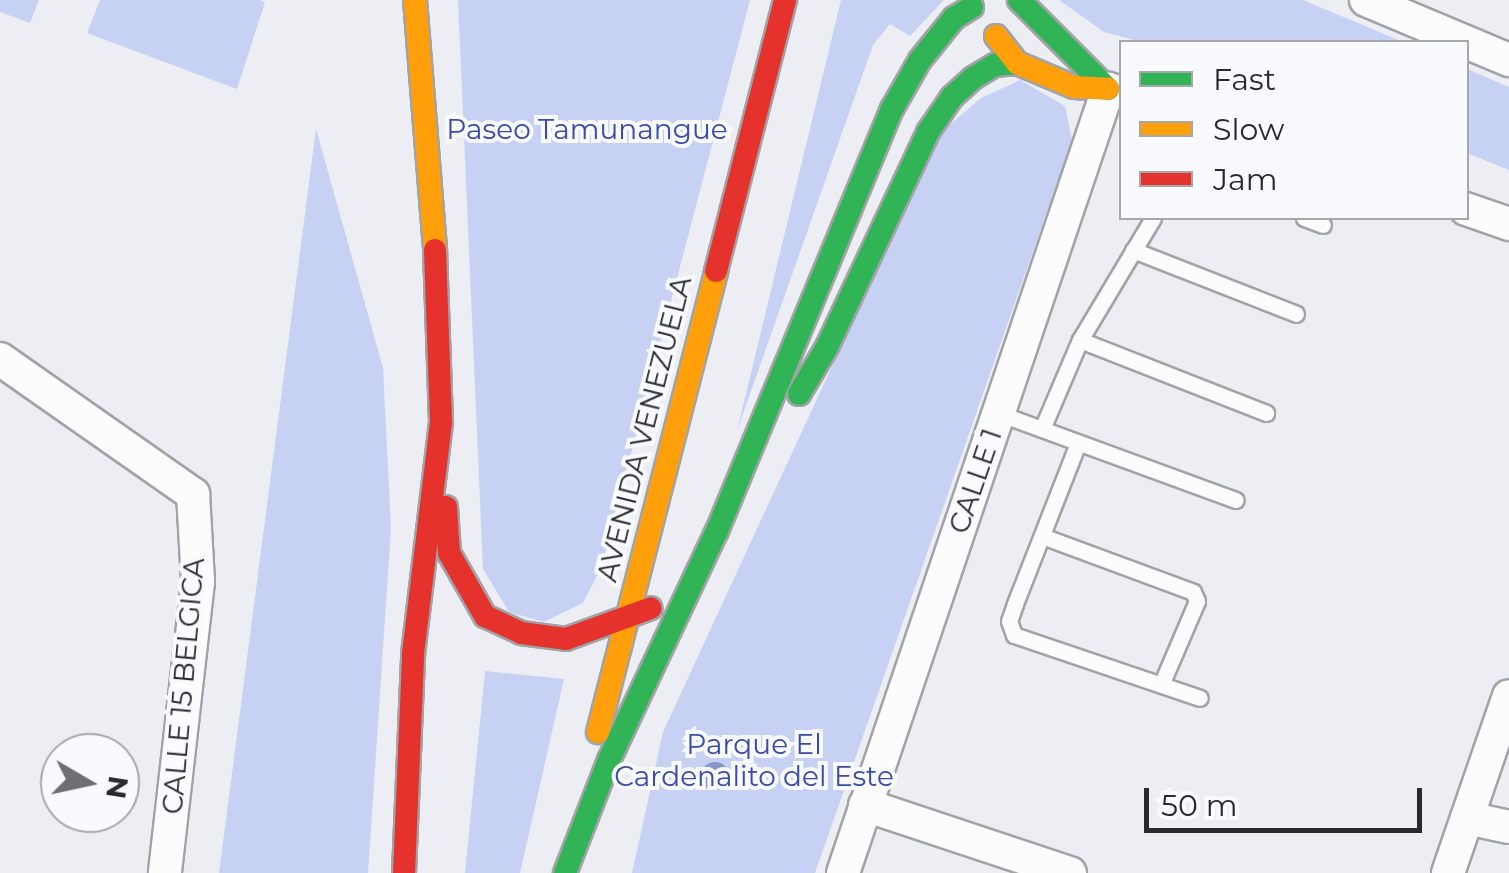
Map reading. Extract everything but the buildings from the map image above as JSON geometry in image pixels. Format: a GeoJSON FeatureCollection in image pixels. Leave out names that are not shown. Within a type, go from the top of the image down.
{"type":"FeatureCollection","features":[{"type":"Feature","properties":{"kind":"main road"},"geometry":{"type":"LineString","coordinates":[[415,0],[436,254],[448,553],[485,616],[520,633],[566,639],[688,592]]}},
{"type":"Feature","properties":{"kind":"main road","name":"AVENIDA VENEZUELA"},"geometry":{"type":"LineString","coordinates":[[564,873],[786,0]]}},
{"type":"Feature","properties":{"kind":"main road"},"geometry":{"type":"LineString","coordinates":[[1020,0],[1115,91]]}},
{"type":"Feature","properties":{"kind":"main road"},"geometry":{"type":"LineString","coordinates":[[564,873],[610,760],[717,531],[892,110],[920,60],[971,3],[1017,63]]}},
{"type":"Feature","properties":{"kind":"main road"},"geometry":{"type":"LineString","coordinates":[[717,531],[828,348],[928,132],[952,97],[973,78],[996,65],[1017,63],[1074,86],[1115,91]]}},
{"type":"Feature","properties":{"kind":"main road"},"geometry":{"type":"LineString","coordinates":[[404,873],[413,654],[441,422]]}},
{"type":"Feature","properties":{"kind":"street"},"geometry":{"type":"LineString","coordinates":[[1366,0],[1461,40]]}},
{"type":"Feature","properties":{"kind":"street"},"geometry":{"type":"LineString","coordinates":[[1469,43],[1509,60]]}},
{"type":"Feature","properties":{"kind":"street","name":"CALLE 1"},"geometry":{"type":"LineString","coordinates":[[843,873],[998,413],[1115,91]]}},
{"type":"Feature","properties":{"kind":"street"},"geometry":{"type":"LineString","coordinates":[[1469,211],[1509,224]]}},
{"type":"Feature","properties":{"kind":"street","name":"CALLE 15 BELGICA"},"geometry":{"type":"LineString","coordinates":[[0,359],[193,494],[198,582],[164,873]]}},
{"type":"Feature","properties":{"kind":"street"},"geometry":{"type":"LineString","coordinates":[[1448,873],[1502,737],[1509,696]]}},
{"type":"Feature","properties":{"kind":"street"},"geometry":{"type":"LineString","coordinates":[[864,805],[1070,873]]}},
{"type":"Feature","properties":{"kind":"street"},"geometry":{"type":"LineString","coordinates":[[1467,818],[1509,827]]}},
{"type":"Feature","properties":{"kind":"lane"},"geometry":{"type":"LineString","coordinates":[[1042,429],[1080,340],[1153,220]]}},
{"type":"Feature","properties":{"kind":"lane"},"geometry":{"type":"LineString","coordinates":[[1309,220],[1323,225]]}},
{"type":"Feature","properties":{"kind":"lane"},"geometry":{"type":"LineString","coordinates":[[1133,250],[1296,314]]}},
{"type":"Feature","properties":{"kind":"lane"},"geometry":{"type":"LineString","coordinates":[[1080,340],[1266,412]]}},
{"type":"Feature","properties":{"kind":"lane"},"geometry":{"type":"LineString","coordinates":[[998,413],[1236,500]]}},
{"type":"Feature","properties":{"kind":"lane"},"geometry":{"type":"LineString","coordinates":[[1078,443],[1010,621],[1014,635],[1200,698]]}},
{"type":"Feature","properties":{"kind":"lane"},"geometry":{"type":"LineString","coordinates":[[1042,536],[1194,592],[1197,601],[1161,685]]}},
{"type":"Feature","properties":{"kind":"green space"},"geometry":{"type":"Polygon","coordinates":[[[0,0],[39,0],[30,23],[0,12],[0,0]]]}},
{"type":"Feature","properties":{"kind":"green space"},"geometry":{"type":"Polygon","coordinates":[[[100,0],[265,2],[237,89],[87,33],[100,0]]]}},
{"type":"Feature","properties":{"kind":"green space","name":"Paseo Tamunangue"},"geometry":{"type":"Polygon","coordinates":[[[458,0],[750,0],[601,568],[583,603],[544,622],[509,612],[483,569],[458,0]]]}},
{"type":"Feature","properties":{"kind":"green space"},"geometry":{"type":"Polygon","coordinates":[[[841,0],[944,0],[910,36],[890,24],[873,45],[737,431],[841,0]]]}},
{"type":"Feature","properties":{"kind":"green space"},"geometry":{"type":"Polygon","coordinates":[[[1059,0],[1303,0],[1398,40],[1134,40],[1104,32],[1059,0]]]}},
{"type":"Feature","properties":{"kind":"green space"},"geometry":{"type":"Polygon","coordinates":[[[1469,70],[1509,87],[1509,170],[1469,154],[1469,70]]]}},
{"type":"Feature","properties":{"kind":"green space","name":"Parque El Cardenalito del Este"},"geometry":{"type":"Polygon","coordinates":[[[1020,80],[1065,106],[1072,140],[815,873],[632,873],[663,732],[940,133],[981,98],[1020,80]]]}},
{"type":"Feature","properties":{"kind":"green space"},"geometry":{"type":"Polygon","coordinates":[[[316,129],[383,368],[391,528],[368,873],[219,873],[316,129]]]}},
{"type":"Feature","properties":{"kind":"green space"},"geometry":{"type":"Polygon","coordinates":[[[485,671],[564,679],[520,873],[465,873],[485,671]]]}},
{"type":"Feature","properties":{"kind":"traffic: fast"},"geometry":{"type":"LineString","coordinates":[[1019,0],[1108,89]]}},
{"type":"Feature","properties":{"kind":"traffic: fast"},"geometry":{"type":"LineString","coordinates":[[565,873],[609,760],[717,531],[892,109],[920,60],[954,18],[972,7]]}},
{"type":"Feature","properties":{"kind":"traffic: fast"},"geometry":{"type":"LineString","coordinates":[[799,394],[827,347],[928,132],[952,97],[973,78],[995,65],[1017,63]]}},
{"type":"Feature","properties":{"kind":"traffic: slow"},"geometry":{"type":"LineString","coordinates":[[415,0],[435,250]]}},
{"type":"Feature","properties":{"kind":"traffic: slow"},"geometry":{"type":"LineString","coordinates":[[996,36],[1017,63],[1074,87],[1108,89]]}},
{"type":"Feature","properties":{"kind":"traffic: slow"},"geometry":{"type":"LineString","coordinates":[[598,732],[716,271]]}},
{"type":"Feature","properties":{"kind":"traffic: jam"},"geometry":{"type":"LineString","coordinates":[[716,271],[785,0]]}},
{"type":"Feature","properties":{"kind":"traffic: jam"},"geometry":{"type":"LineString","coordinates":[[404,873],[413,654],[441,422],[435,250]]}},
{"type":"Feature","properties":{"kind":"traffic: jam"},"geometry":{"type":"LineString","coordinates":[[446,507],[449,553],[485,616],[521,633],[566,639],[651,608]]}}]}
